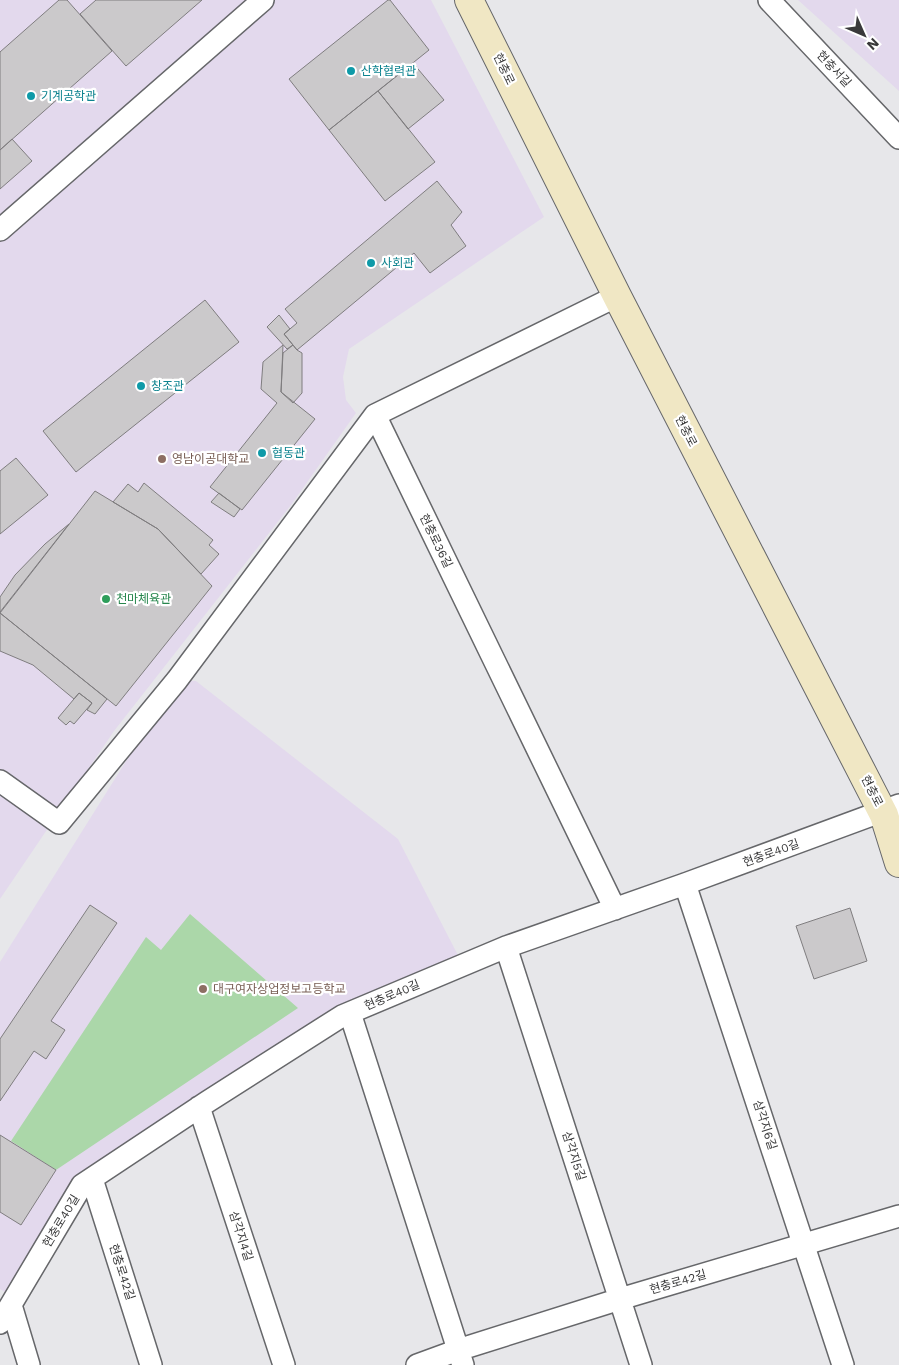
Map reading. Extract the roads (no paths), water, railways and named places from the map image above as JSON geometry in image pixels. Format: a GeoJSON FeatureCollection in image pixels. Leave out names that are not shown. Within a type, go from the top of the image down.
{"type":"FeatureCollection","features":[{"type":"Feature","properties":{"kind":"main road","name":"현충로"},"geometry":{"type":"LineString","coordinates":[[470,0],[617,296],[891,808],[899,863]]}},
{"type":"Feature","properties":{"kind":"street"},"geometry":{"type":"LineString","coordinates":[[0,230],[264,0]]}},
{"type":"Feature","properties":{"kind":"street","name":"현충서길"},"geometry":{"type":"LineString","coordinates":[[769,0],[899,138]]}},
{"type":"Feature","properties":{"kind":"street"},"geometry":{"type":"LineString","coordinates":[[0,780],[59,823],[177,680],[375,415],[617,296]]}},
{"type":"Feature","properties":{"kind":"street","name":"현충로36길"},"geometry":{"type":"LineString","coordinates":[[375,415],[615,909]]}},
{"type":"Feature","properties":{"kind":"street","name":"현충로40길"},"geometry":{"type":"LineString","coordinates":[[5,1314],[82,1185],[199,1107],[342,1016],[506,947],[685,884],[891,808]]}},
{"type":"Feature","properties":{"kind":"street","name":"삼각지6길"},"geometry":{"type":"LineString","coordinates":[[685,884],[843,1365]]}},
{"type":"Feature","properties":{"kind":"street","name":"삼각지5길"},"geometry":{"type":"LineString","coordinates":[[506,947],[641,1365]]}},
{"type":"Feature","properties":{"kind":"street"},"geometry":{"type":"LineString","coordinates":[[350,1013],[460,1357]]}},
{"type":"Feature","properties":{"kind":"street","name":"삼각지4길"},"geometry":{"type":"LineString","coordinates":[[199,1107],[284,1365]]}},
{"type":"Feature","properties":{"kind":"street","name":"현충로42길"},"geometry":{"type":"LineString","coordinates":[[92,1179],[152,1365]]}},
{"type":"Feature","properties":{"kind":"street","name":"현충로42길"},"geometry":{"type":"LineString","coordinates":[[418,1365],[460,1357],[620,1299],[899,1216]]}},
{"type":"Feature","properties":{"kind":"street"},"geometry":{"type":"LineString","coordinates":[[5,1314],[29,1365]]}},
{"type":"Feature","properties":{"kind":"place","name":"산학협력관"},"geometry":{"type":"Point","coordinates":[351,71]}},
{"type":"Feature","properties":{"kind":"place","name":"기계공학관"},"geometry":{"type":"Point","coordinates":[31,96]}},
{"type":"Feature","properties":{"kind":"place","name":"사회관"},"geometry":{"type":"Point","coordinates":[371,263]}},
{"type":"Feature","properties":{"kind":"place","name":"창조관"},"geometry":{"type":"Point","coordinates":[141,386]}},
{"type":"Feature","properties":{"kind":"place","name":"협동관"},"geometry":{"type":"Point","coordinates":[262,453]}},
{"type":"Feature","properties":{"kind":"place","name":"영남이공대학교"},"geometry":{"type":"Point","coordinates":[162,459]}},
{"type":"Feature","properties":{"kind":"place","name":"천마체육관"},"geometry":{"type":"Point","coordinates":[106,599]}},
{"type":"Feature","properties":{"kind":"place","name":"대구여자상업정보고등학교"},"geometry":{"type":"Point","coordinates":[203,989]}}]}
